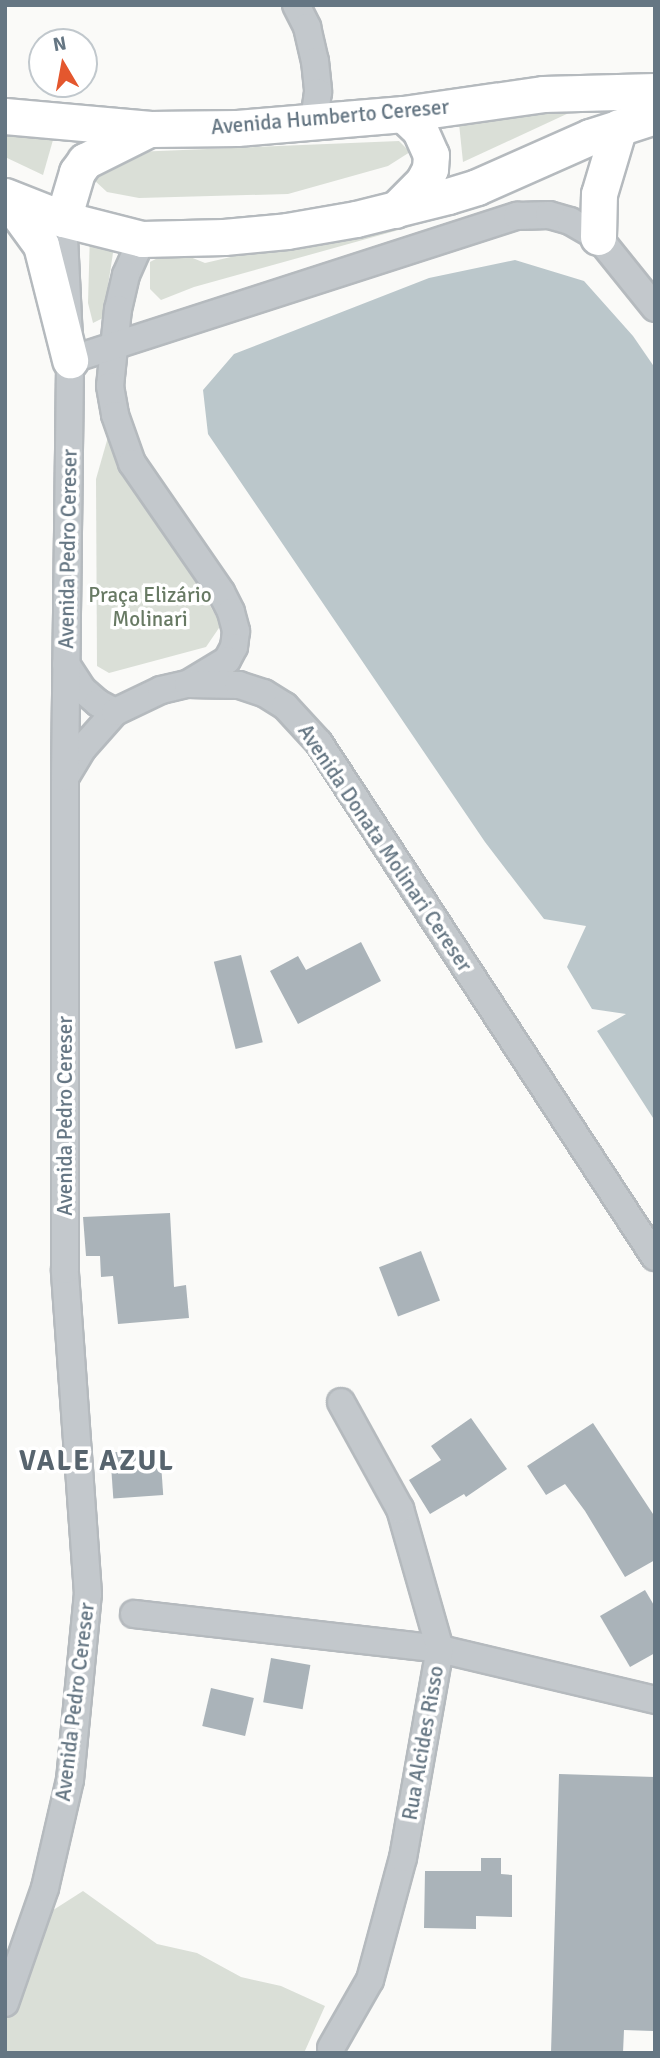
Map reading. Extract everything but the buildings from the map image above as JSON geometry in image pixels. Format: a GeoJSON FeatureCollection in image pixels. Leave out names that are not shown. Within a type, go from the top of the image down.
{"type":"FeatureCollection","features":[{"type":"Feature","properties":{"kind":"main road","name":"Avenida Humberto Cereser"},"geometry":{"type":"LineString","coordinates":[[5,117],[150,128],[237,128],[404,114],[543,94],[655,91]]}},
{"type":"Feature","properties":{"kind":"main road"},"geometry":{"type":"LineString","coordinates":[[395,210],[423,182],[430,169],[432,155],[420,130],[404,114]]}},
{"type":"Feature","properties":{"kind":"main road"},"geometry":{"type":"LineString","coordinates":[[6,196],[63,219],[142,239],[223,237],[287,231],[395,210],[477,187],[590,137],[655,116]]}},
{"type":"Feature","properties":{"kind":"main road"},"geometry":{"type":"LineString","coordinates":[[598,237],[599,194],[619,127]]}},
{"type":"Feature","properties":{"kind":"main road"},"geometry":{"type":"LineString","coordinates":[[63,219],[77,172],[85,161],[150,128]]}},
{"type":"Feature","properties":{"kind":"main road"},"geometry":{"type":"LineString","coordinates":[[6,196],[41,245],[70,360]]}},
{"type":"Feature","properties":{"kind":"street"},"geometry":{"type":"LineString","coordinates":[[296,5],[307,27],[315,61],[317,92],[314,121]]}},
{"type":"Feature","properties":{"kind":"street"},"geometry":{"type":"LineString","coordinates":[[70,360],[517,216],[549,215],[570,221],[598,237],[655,308]]}},
{"type":"Feature","properties":{"kind":"street","name":"Avenida Pedro Cereser"},"geometry":{"type":"LineString","coordinates":[[5,2003],[45,1888],[70,1780],[88,1594],[65,1270],[65,777],[70,360],[63,219]]}},
{"type":"Feature","properties":{"kind":"street"},"geometry":{"type":"LineString","coordinates":[[65,777],[83,748],[115,712],[137,699],[188,684],[227,660],[234,647],[236,631],[231,612],[132,463],[120,436],[110,386],[113,345],[126,275],[142,239]]}},
{"type":"Feature","properties":{"kind":"street"},"geometry":{"type":"LineString","coordinates":[[66,664],[82,689],[97,703],[115,712]]}},
{"type":"Feature","properties":{"kind":"street","name":"Avenida Donata Molinari Cereser"},"geometry":{"type":"LineString","coordinates":[[188,684],[239,685],[264,693],[302,722],[655,1257]]}},
{"type":"Feature","properties":{"kind":"street","name":"Rua Alcides Risso"},"geometry":{"type":"LineString","coordinates":[[331,2048],[370,1980],[377,1955],[403,1858],[440,1649],[400,1509],[341,1402]]}},
{"type":"Feature","properties":{"kind":"street"},"geometry":{"type":"LineString","coordinates":[[134,1614],[440,1649],[655,1700]]}},
{"type":"Feature","properties":{"kind":"green space"},"geometry":{"type":"Polygon","coordinates":[[[612,93],[463,162],[458,114],[612,93]]]}},
{"type":"Feature","properties":{"kind":"green space"},"geometry":{"type":"Polygon","coordinates":[[[5,123],[55,133],[43,175],[5,157],[5,123]]]}},
{"type":"Feature","properties":{"kind":"green space"},"geometry":{"type":"Polygon","coordinates":[[[399,141],[410,152],[388,166],[288,194],[139,198],[107,192],[94,180],[110,153],[399,141]]]}},
{"type":"Feature","properties":{"kind":"green space"},"geometry":{"type":"Polygon","coordinates":[[[407,216],[413,226],[194,287],[161,300],[150,289],[150,262],[173,250],[205,263],[407,216]]]}},
{"type":"Feature","properties":{"kind":"green space"},"geometry":{"type":"Polygon","coordinates":[[[90,233],[115,240],[103,318],[93,323],[88,303],[90,233]]]}},
{"type":"Feature","properties":{"kind":"green space","name":"Praça Elizário Molinari"},"geometry":{"type":"Polygon","coordinates":[[[108,437],[146,493],[221,625],[206,647],[109,673],[97,666],[96,479],[108,437]]]}},
{"type":"Feature","properties":{"kind":"green space"},"geometry":{"type":"Polygon","coordinates":[[[83,1891],[157,1944],[197,1953],[241,1977],[281,1986],[325,2006],[304,2053],[5,2053],[5,2021],[17,1999],[47,1914],[83,1891]]]}},
{"type":"Feature","properties":{"kind":"shaded area"},"geometry":{"type":"Polygon","coordinates":[[[515,260],[584,281],[633,336],[655,368],[655,1121],[597,1031],[626,1014],[592,1009],[567,967],[586,926],[544,919],[485,842],[208,434],[203,390],[234,354],[429,278],[515,260]]]}},
{"type":"Feature","properties":{"kind":"district","name":"VALE AZUL"},"geometry":{"type":"Point","coordinates":[97,1461]}}]}
